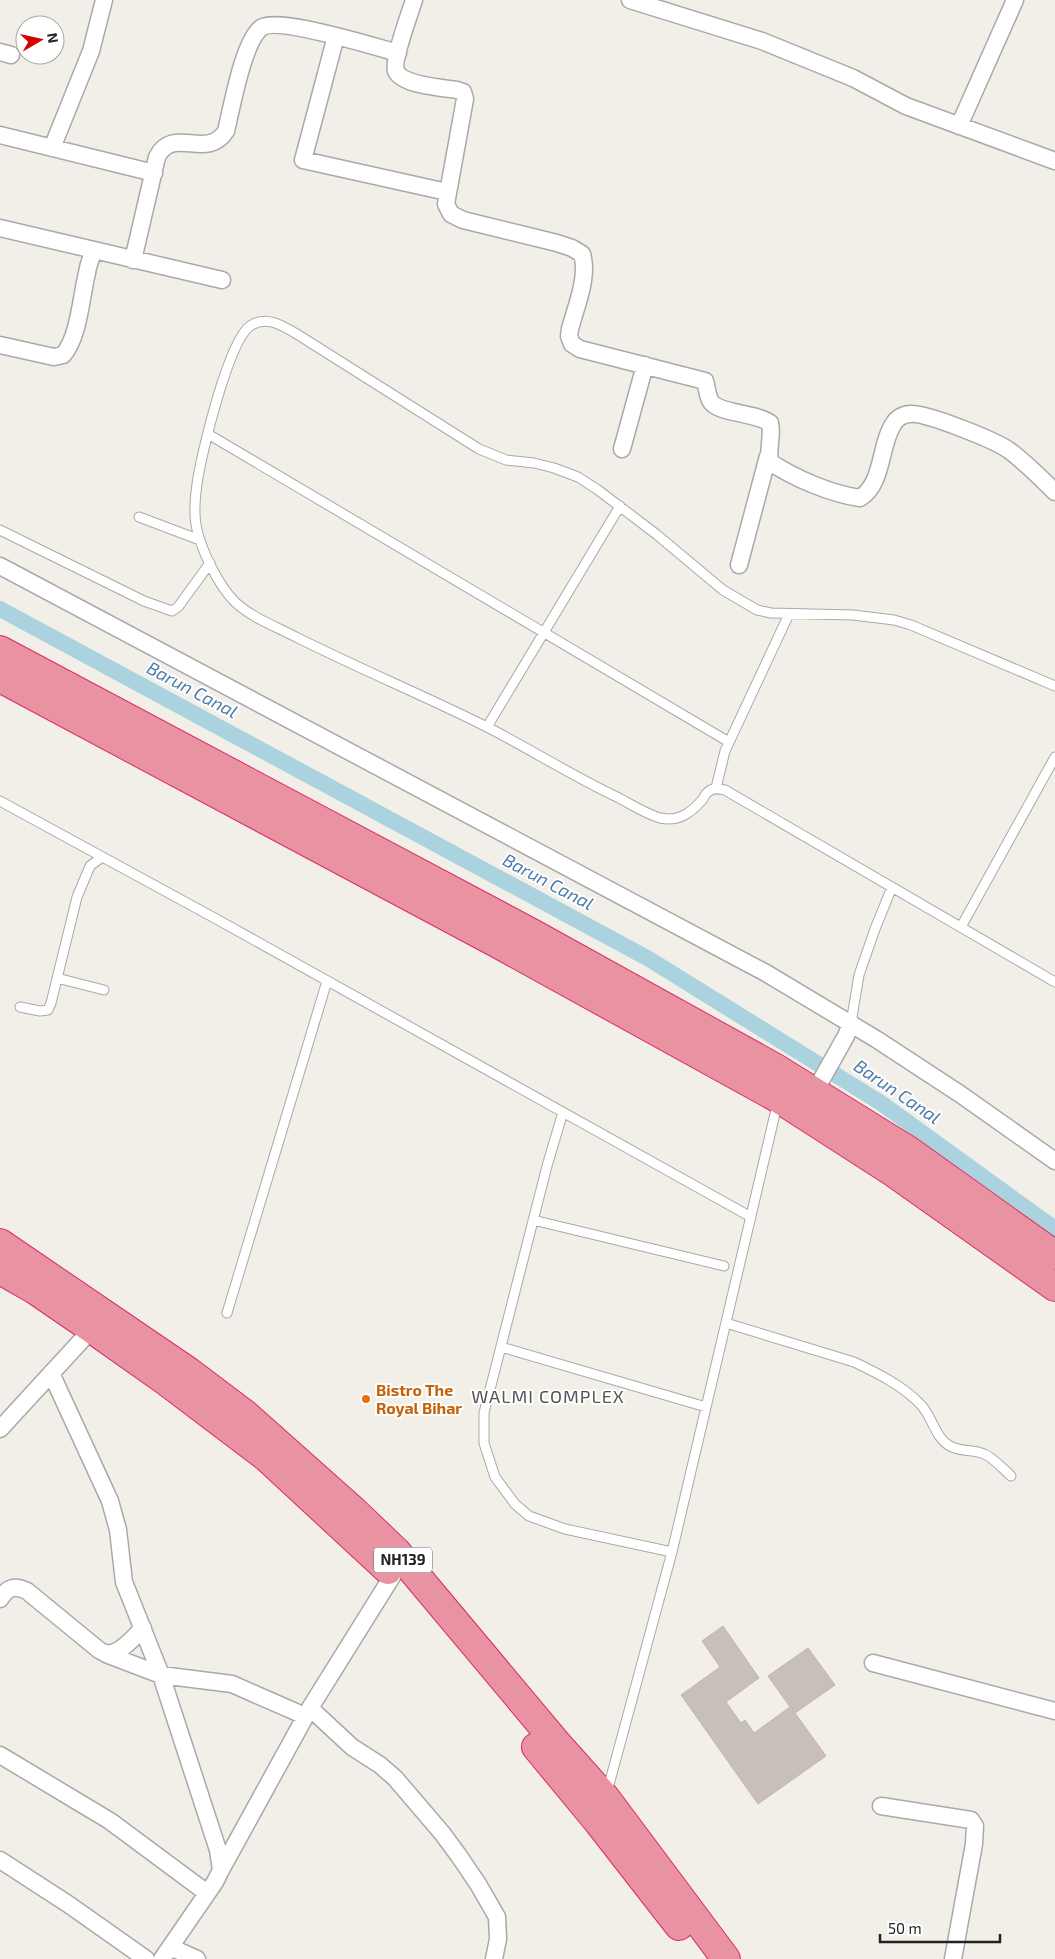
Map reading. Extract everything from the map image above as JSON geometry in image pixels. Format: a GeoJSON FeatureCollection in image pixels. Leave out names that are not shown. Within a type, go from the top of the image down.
{"type":"FeatureCollection","features":[{"type":"Feature","properties":{"kind":"highway"},"geometry":{"type":"LineString","coordinates":[[0,650],[818,1084],[1055,1255]]}},
{"type":"Feature","properties":{"kind":"highway"},"geometry":{"type":"LineString","coordinates":[[0,678],[500,945],[779,1099],[894,1173],[1055,1287]]}},
{"type":"Feature","properties":{"kind":"highway","name":"NH139"},"geometry":{"type":"LineString","coordinates":[[0,1243],[195,1376],[245,1414],[348,1505],[396,1551],[555,1741],[705,1959]]}},
{"type":"Feature","properties":{"kind":"highway","name":"NH139"},"geometry":{"type":"LineString","coordinates":[[0,1270],[35,1290],[92,1329],[167,1382],[266,1457],[393,1575],[601,1810],[726,1959]]}},
{"type":"Feature","properties":{"kind":"street"},"geometry":{"type":"LineString","coordinates":[[52,148],[91,51],[104,0]]}},
{"type":"Feature","properties":{"kind":"street"},"geometry":{"type":"LineString","coordinates":[[414,0],[395,64],[396,71],[401,77],[463,92],[465,107],[447,192],[446,204],[451,214],[463,220],[557,243],[582,254],[584,272],[570,329],[569,336],[572,344],[580,349],[699,378],[705,381],[710,400],[715,406],[722,410],[763,417],[770,423],[771,446],[739,565]]}},
{"type":"Feature","properties":{"kind":"street"},"geometry":{"type":"LineString","coordinates":[[630,0],[762,41],[853,78],[906,106],[1055,161]]}},
{"type":"Feature","properties":{"kind":"street"},"geometry":{"type":"LineString","coordinates":[[959,126],[1015,0]]}},
{"type":"Feature","properties":{"kind":"street"},"geometry":{"type":"LineString","coordinates":[[133,260],[157,157],[162,148],[170,143],[212,144],[221,140],[226,131],[246,52],[253,36],[261,27],[268,24],[280,24],[336,36],[398,53]]}},
{"type":"Feature","properties":{"kind":"street"},"geometry":{"type":"LineString","coordinates":[[336,36],[303,160],[447,192]]}},
{"type":"Feature","properties":{"kind":"street"},"geometry":{"type":"LineString","coordinates":[[0,135],[154,172]]}},
{"type":"Feature","properties":{"kind":"street"},"geometry":{"type":"LineString","coordinates":[[0,228],[222,280]]}},
{"type":"Feature","properties":{"kind":"street"},"geometry":{"type":"LineString","coordinates":[[0,345],[54,357],[64,356],[69,349],[74,334],[87,270],[94,250]]}},
{"type":"Feature","properties":{"kind":"street"},"geometry":{"type":"LineString","coordinates":[[622,449],[645,365]]}},
{"type":"Feature","properties":{"kind":"street"},"geometry":{"type":"LineString","coordinates":[[768,456],[770,462],[793,475],[839,493],[860,498],[868,493],[872,485],[889,433],[895,421],[910,413],[951,425],[1009,450],[1055,492]]}},
{"type":"Feature","properties":{"kind":"street"},"geometry":{"type":"LineString","coordinates":[[0,566],[766,973],[848,1029],[960,1094],[1055,1161]]}},
{"type":"Feature","properties":{"kind":"street"},"geometry":{"type":"LineString","coordinates":[[818,1084],[848,1029]]}},
{"type":"Feature","properties":{"kind":"street"},"geometry":{"type":"LineString","coordinates":[[0,1429],[92,1329]]}},
{"type":"Feature","properties":{"kind":"street"},"geometry":{"type":"LineString","coordinates":[[51,1373],[110,1501],[118,1530],[124,1582],[160,1675],[218,1850],[221,1870]]}},
{"type":"Feature","properties":{"kind":"street"},"geometry":{"type":"LineString","coordinates":[[197,1959],[166,1953],[221,1870],[308,1712],[393,1575]]}},
{"type":"Feature","properties":{"kind":"street"},"geometry":{"type":"LineString","coordinates":[[0,1599],[6,1590],[12,1586],[20,1587],[28,1591],[106,1654],[160,1675],[232,1684],[308,1712],[352,1747],[380,1765],[394,1778],[442,1833],[478,1884],[497,1917],[498,1939],[494,1959],[489,1959]]}},
{"type":"Feature","properties":{"kind":"street"},"geometry":{"type":"LineString","coordinates":[[106,1654],[121,1648],[143,1628]]}},
{"type":"Feature","properties":{"kind":"street"},"geometry":{"type":"LineString","coordinates":[[873,1663],[1055,1711]]}},
{"type":"Feature","properties":{"kind":"street"},"geometry":{"type":"LineString","coordinates":[[0,1755],[110,1821],[207,1893]]}},
{"type":"Feature","properties":{"kind":"street"},"geometry":{"type":"LineString","coordinates":[[881,1806],[971,1820],[975,1826],[974,1844],[953,1959]]}},
{"type":"Feature","properties":{"kind":"street"},"geometry":{"type":"LineString","coordinates":[[0,1860],[68,1904],[146,1959]]}},
{"type":"Feature","properties":{"kind":"lane"},"geometry":{"type":"LineString","coordinates":[[1055,686],[911,625],[894,620],[853,614],[789,614],[756,610],[709,579],[620,506],[568,472],[534,463],[506,460],[479,449],[300,336],[270,321],[251,325],[243,333],[224,376],[208,434],[197,485],[196,524],[200,540],[210,563],[224,589],[235,602],[249,612],[319,648],[487,727],[600,789],[658,817],[682,818],[708,792],[716,788],[725,790],[1055,982]]}},
{"type":"Feature","properties":{"kind":"lane"},"geometry":{"type":"LineString","coordinates":[[208,434],[729,742]]}},
{"type":"Feature","properties":{"kind":"lane"},"geometry":{"type":"LineString","coordinates":[[487,727],[620,506]]}},
{"type":"Feature","properties":{"kind":"lane"},"geometry":{"type":"LineString","coordinates":[[139,517],[200,540]]}},
{"type":"Feature","properties":{"kind":"lane"},"geometry":{"type":"LineString","coordinates":[[0,530],[144,601],[172,611],[178,607],[210,563]]}},
{"type":"Feature","properties":{"kind":"lane"},"geometry":{"type":"LineString","coordinates":[[716,788],[721,762],[729,742],[789,614]]}},
{"type":"Feature","properties":{"kind":"lane"},"geometry":{"type":"LineString","coordinates":[[961,927],[1055,758]]}},
{"type":"Feature","properties":{"kind":"lane"},"geometry":{"type":"LineString","coordinates":[[0,801],[751,1217]]}},
{"type":"Feature","properties":{"kind":"lane"},"geometry":{"type":"LineString","coordinates":[[20,1006],[40,1011],[48,1010],[77,897],[90,866],[102,857]]}},
{"type":"Feature","properties":{"kind":"lane"},"geometry":{"type":"LineString","coordinates":[[848,1029],[861,968],[892,887]]}},
{"type":"Feature","properties":{"kind":"lane"},"geometry":{"type":"LineString","coordinates":[[57,978],[104,990]]}},
{"type":"Feature","properties":{"kind":"lane"},"geometry":{"type":"LineString","coordinates":[[226,1313],[327,981]]}},
{"type":"Feature","properties":{"kind":"lane"},"geometry":{"type":"LineString","coordinates":[[601,1810],[672,1552],[779,1099]]}},
{"type":"Feature","properties":{"kind":"lane"},"geometry":{"type":"LineString","coordinates":[[563,1112],[533,1220],[484,1413],[484,1443],[496,1477],[504,1492],[529,1516],[565,1529],[672,1552]]}},
{"type":"Feature","properties":{"kind":"lane"},"geometry":{"type":"LineString","coordinates":[[533,1220],[724,1266]]}},
{"type":"Feature","properties":{"kind":"lane"},"geometry":{"type":"LineString","coordinates":[[726,1323],[854,1362],[890,1380],[921,1405],[932,1419],[942,1439],[950,1446],[984,1454],[1011,1476]]}},
{"type":"Feature","properties":{"kind":"lane"},"geometry":{"type":"LineString","coordinates":[[501,1347],[706,1407]]}},
{"type":"Feature","properties":{"kind":"building"},"geometry":{"type":"Polygon","coordinates":[[[723,1626],[759,1678],[726,1702],[741,1723],[745,1720],[754,1733],[790,1707],[768,1676],[808,1648],[835,1685],[795,1713],[826,1756],[758,1804],[681,1695],[720,1667],[702,1641],[723,1626]]]}},
{"type":"Feature","properties":{"kind":"waterway","name":"Barun Canal"},"geometry":{"type":"LineString","coordinates":[[0,609],[649,959],[881,1103],[1055,1229]]}},
{"type":"Feature","properties":{"kind":"place","name":"Bistro The Royal Bihar"},"geometry":{"type":"Point","coordinates":[366,1399]}},
{"type":"Feature","properties":{"kind":"district","name":"WALMI COMPLEX"},"geometry":{"type":"Point","coordinates":[548,1397]}}]}
